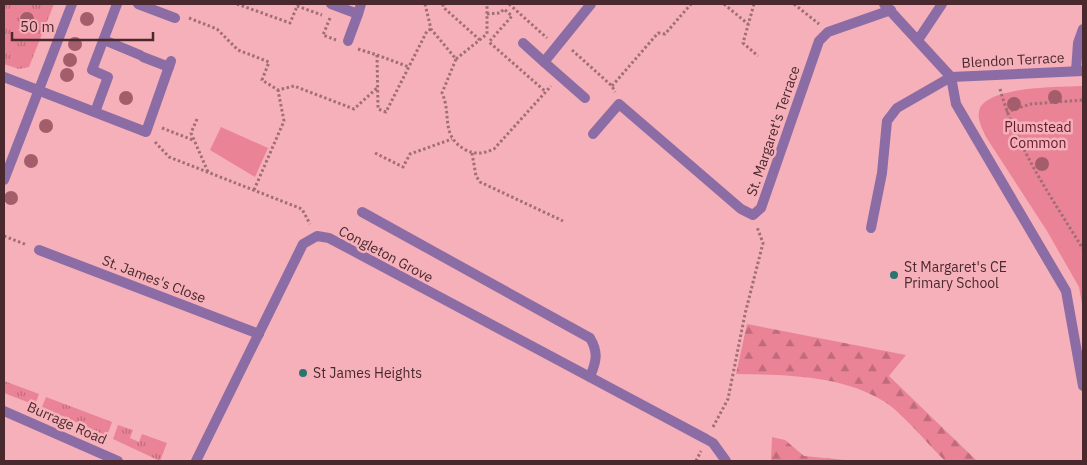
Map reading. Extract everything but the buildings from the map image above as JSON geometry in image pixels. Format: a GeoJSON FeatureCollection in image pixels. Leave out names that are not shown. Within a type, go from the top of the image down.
{"type":"FeatureCollection","features":[{"type":"Feature","properties":{"kind":"street"},"geometry":{"type":"LineString","coordinates":[[4,180],[72,4]]}},
{"type":"Feature","properties":{"kind":"street"},"geometry":{"type":"LineString","coordinates":[[95,112],[108,77],[92,70],[118,4]]}},
{"type":"Feature","properties":{"kind":"street"},"geometry":{"type":"LineString","coordinates":[[138,4],[174,18]]}},
{"type":"Feature","properties":{"kind":"street"},"geometry":{"type":"LineString","coordinates":[[330,4],[358,14]]}},
{"type":"Feature","properties":{"kind":"street"},"geometry":{"type":"LineString","coordinates":[[348,41],[362,4]]}},
{"type":"Feature","properties":{"kind":"street"},"geometry":{"type":"LineString","coordinates":[[544,62],[558,42],[591,4]]}},
{"type":"Feature","properties":{"kind":"street"},"geometry":{"type":"LineString","coordinates":[[918,40],[942,4]]}},
{"type":"Feature","properties":{"kind":"street"},"geometry":{"type":"LineString","coordinates":[[828,32],[888,7],[951,77],[956,104],[1066,291],[1083,386]]}},
{"type":"Feature","properties":{"kind":"street","name":"Blendon Terrace"},"geometry":{"type":"LineString","coordinates":[[951,77],[1080,71],[1078,43],[1083,29]]}},
{"type":"Feature","properties":{"kind":"street","name":"St. Margaret's Terrace"},"geometry":{"type":"LineString","coordinates":[[619,104],[741,209],[753,215],[761,208],[819,41],[828,32]]}},
{"type":"Feature","properties":{"kind":"street"},"geometry":{"type":"LineString","coordinates":[[4,77],[146,132],[170,64],[142,56],[104,40]]}},
{"type":"Feature","properties":{"kind":"street"},"geometry":{"type":"LineString","coordinates":[[523,43],[585,98]]}},
{"type":"Feature","properties":{"kind":"street"},"geometry":{"type":"LineString","coordinates":[[871,228],[882,173],[887,121],[897,108],[951,77]]}},
{"type":"Feature","properties":{"kind":"street"},"geometry":{"type":"LineString","coordinates":[[593,134],[619,104]]}},
{"type":"Feature","properties":{"kind":"street","name":"Congleton Grove"},"geometry":{"type":"LineString","coordinates":[[362,212],[590,338],[597,351],[590,377]]}},
{"type":"Feature","properties":{"kind":"street","name":"Congleton Grove"},"geometry":{"type":"LineString","coordinates":[[196,461],[303,244],[317,236],[329,238],[709,441]]}},
{"type":"Feature","properties":{"kind":"street","name":"St. James's Close"},"geometry":{"type":"LineString","coordinates":[[39,250],[259,334]]}},
{"type":"Feature","properties":{"kind":"street","name":"Burrage Road"},"geometry":{"type":"LineString","coordinates":[[4,411],[118,461]]}},
{"type":"Feature","properties":{"kind":"street"},"geometry":{"type":"LineString","coordinates":[[709,441],[726,461]]}},
{"type":"Feature","properties":{"kind":"path"},"geometry":{"type":"LineString","coordinates":[[237,4],[290,23],[298,4]]}},
{"type":"Feature","properties":{"kind":"path"},"geometry":{"type":"LineString","coordinates":[[425,4],[431,29],[456,59]]}},
{"type":"Feature","properties":{"kind":"path"},"geometry":{"type":"LineString","coordinates":[[442,4],[481,41]]}},
{"type":"Feature","properties":{"kind":"path"},"geometry":{"type":"LineString","coordinates":[[487,4],[487,34],[481,41],[456,59],[442,93],[446,100],[448,130],[452,139],[472,153],[486,153],[494,149],[560,76]]}},
{"type":"Feature","properties":{"kind":"path"},"geometry":{"type":"LineString","coordinates":[[509,4],[612,86],[619,104]]}},
{"type":"Feature","properties":{"kind":"path"},"geometry":{"type":"LineString","coordinates":[[612,86],[658,33],[665,34],[691,4]]}},
{"type":"Feature","properties":{"kind":"path"},"geometry":{"type":"LineString","coordinates":[[724,4],[748,24]]}},
{"type":"Feature","properties":{"kind":"path"},"geometry":{"type":"LineString","coordinates":[[754,4],[743,43],[758,56]]}},
{"type":"Feature","properties":{"kind":"path"},"geometry":{"type":"LineString","coordinates":[[794,4],[828,32]]}},
{"type":"Feature","properties":{"kind":"path"},"geometry":{"type":"LineString","coordinates":[[174,18],[180,14],[217,29],[238,50],[269,62],[262,80],[278,90],[294,86],[354,109],[378,87]]}},
{"type":"Feature","properties":{"kind":"path"},"geometry":{"type":"LineString","coordinates":[[386,112],[427,31],[431,29]]}},
{"type":"Feature","properties":{"kind":"path"},"geometry":{"type":"LineString","coordinates":[[377,55],[409,67]]}},
{"type":"Feature","properties":{"kind":"path"},"geometry":{"type":"LineString","coordinates":[[996,74],[1006,112],[1029,162],[1083,249]]}},
{"type":"Feature","properties":{"kind":"path"},"geometry":{"type":"LineString","coordinates":[[254,190],[284,121],[278,90]]}},
{"type":"Feature","properties":{"kind":"path"},"geometry":{"type":"LineString","coordinates":[[1006,112],[1031,104],[1083,100]]}},
{"type":"Feature","properties":{"kind":"path"},"geometry":{"type":"LineString","coordinates":[[197,118],[191,133],[208,172]]}},
{"type":"Feature","properties":{"kind":"path"},"geometry":{"type":"LineString","coordinates":[[161,128],[194,140]]}},
{"type":"Feature","properties":{"kind":"path"},"geometry":{"type":"LineString","coordinates":[[146,132],[168,157],[302,209],[317,236]]}},
{"type":"Feature","properties":{"kind":"path"},"geometry":{"type":"LineString","coordinates":[[375,153],[403,167],[410,154],[452,139]]}},
{"type":"Feature","properties":{"kind":"path"},"geometry":{"type":"LineString","coordinates":[[472,153],[476,176],[480,182],[563,221]]}},
{"type":"Feature","properties":{"kind":"path"},"geometry":{"type":"LineString","coordinates":[[709,441],[728,399],[745,314],[763,242],[753,215]]}},
{"type":"Feature","properties":{"kind":"path"},"geometry":{"type":"LineString","coordinates":[[4,236],[39,250]]}},
{"type":"Feature","properties":{"kind":"green space"},"geometry":{"type":"Polygon","coordinates":[[[4,4],[54,4],[29,67],[19,69],[4,64],[4,4]]]}},
{"type":"Feature","properties":{"kind":"green space","name":"Plumstead Common"},"geometry":{"type":"Polygon","coordinates":[[[1083,86],[1083,310],[1079,287],[1047,231],[986,137],[980,123],[979,112],[980,108],[987,101],[998,95],[1027,89],[1083,86]]]}},
{"type":"Feature","properties":{"kind":"green space"},"geometry":{"type":"Polygon","coordinates":[[[221,127],[268,148],[255,177],[210,150],[221,127]]]}},
{"type":"Feature","properties":{"kind":"green space"},"geometry":{"type":"Polygon","coordinates":[[[747,324],[906,355],[889,376],[976,460],[945,461],[892,407],[868,393],[851,386],[794,376],[736,374],[747,324]]]}},
{"type":"Feature","properties":{"kind":"green space"},"geometry":{"type":"Polygon","coordinates":[[[4,381],[39,394],[35,405],[4,393],[4,381]]]}},
{"type":"Feature","properties":{"kind":"green space"},"geometry":{"type":"Polygon","coordinates":[[[46,397],[112,422],[107,436],[42,407],[46,397]]]}},
{"type":"Feature","properties":{"kind":"green space"},"geometry":{"type":"Polygon","coordinates":[[[118,425],[133,430],[130,438],[139,442],[142,434],[167,443],[160,461],[113,439],[118,425]]]}},
{"type":"Feature","properties":{"kind":"green space"},"geometry":{"type":"Polygon","coordinates":[[[772,437],[785,440],[804,456],[855,461],[771,461],[772,437]]]}},
{"type":"Feature","properties":{"kind":"place","name":"St Margaret's CE Primary School"},"geometry":{"type":"Point","coordinates":[894,275]}},
{"type":"Feature","properties":{"kind":"place","name":"St James Heights"},"geometry":{"type":"Point","coordinates":[303,373]}}]}
